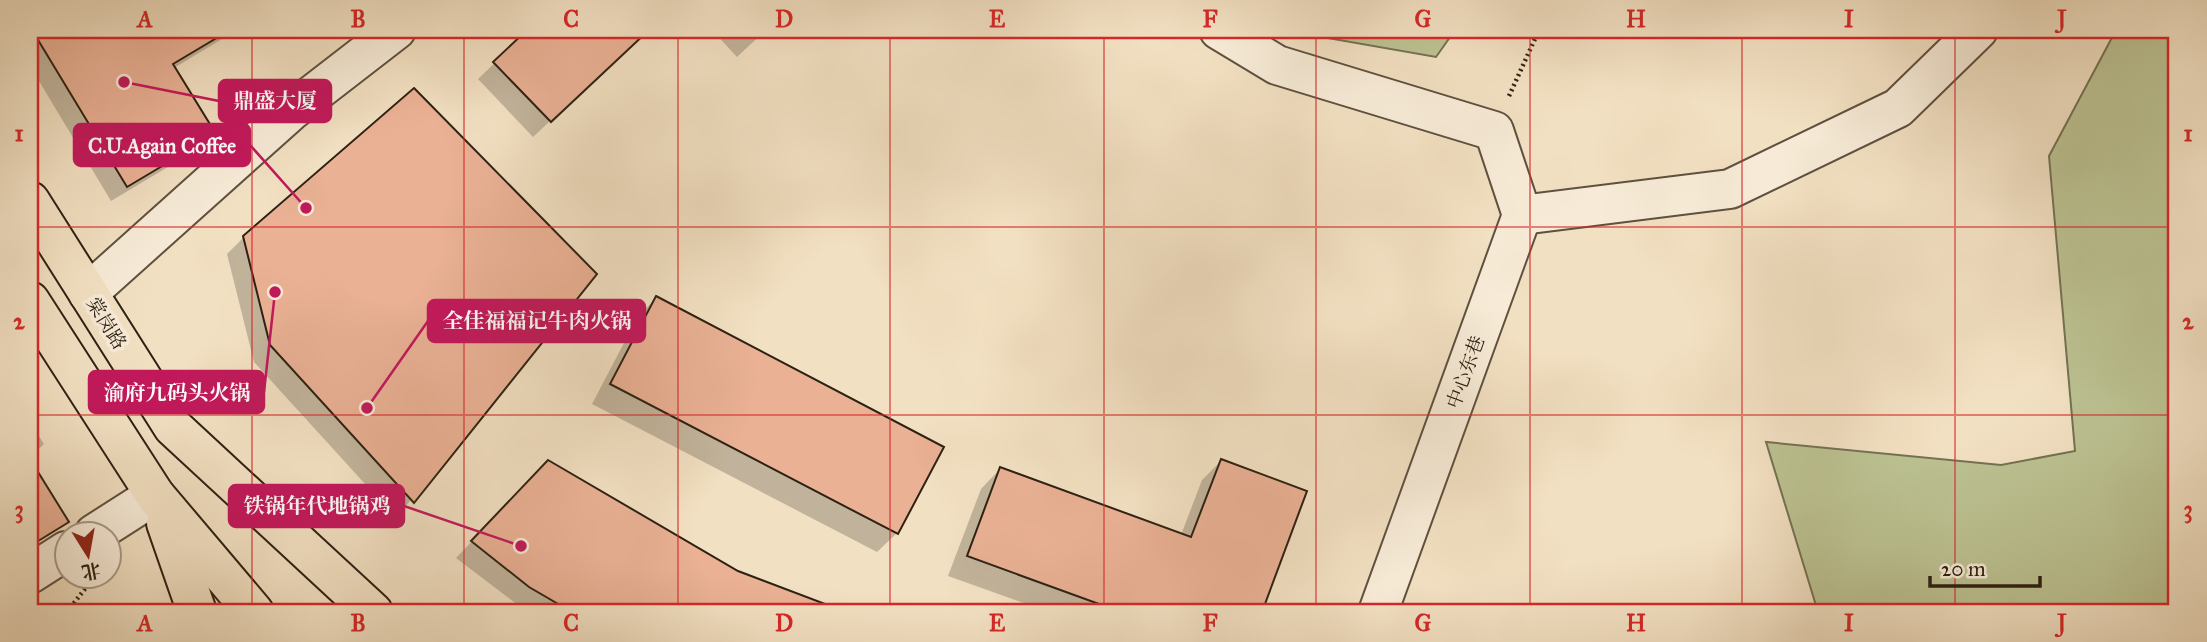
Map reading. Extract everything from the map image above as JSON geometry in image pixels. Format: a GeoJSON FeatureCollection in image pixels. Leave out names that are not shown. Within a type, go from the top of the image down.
{"type":"FeatureCollection","features":[{"type":"Feature","properties":{"kind":"main road","name":"棠岗路"},"geometry":{"type":"LineString","coordinates":[[30,201],[173,427],[373,612]]}},
{"type":"Feature","properties":{"kind":"main road"},"geometry":{"type":"LineString","coordinates":[[30,300],[155,495],[254,612]]}},
{"type":"Feature","properties":{"kind":"main road"},"geometry":{"type":"LineString","coordinates":[[131,457],[173,427]]}},
{"type":"Feature","properties":{"kind":"main road"},"geometry":{"type":"LineString","coordinates":[[155,495],[197,612]]}},
{"type":"Feature","properties":{"kind":"street"},"geometry":{"type":"LineString","coordinates":[[88,293],[289,112],[396,30]]}},
{"type":"Feature","properties":{"kind":"street"},"geometry":{"type":"LineString","coordinates":[[1219,30],[1277,65],[1494,131],[1522,215],[1730,189],[1898,108],[1978,30]]}},
{"type":"Feature","properties":{"kind":"street","name":"中心东巷"},"geometry":{"type":"LineString","coordinates":[[1378,612],[1522,215]]}},
{"type":"Feature","properties":{"kind":"street"},"geometry":{"type":"LineString","coordinates":[[116,520],[155,495]]}},
{"type":"Feature","properties":{"kind":"street"},"geometry":{"type":"LineString","coordinates":[[30,574],[52,560]]}},
{"type":"Feature","properties":{"kind":"path"},"geometry":{"type":"LineString","coordinates":[[1494,131],[1539,30]]}},
{"type":"Feature","properties":{"kind":"path"},"geometry":{"type":"LineString","coordinates":[[67,612],[84,590]]}},
{"type":"Feature","properties":{"kind":"green space"},"geometry":{"type":"Polygon","coordinates":[[[1282,30],[1455,30],[1436,57],[1282,30]]]}},
{"type":"Feature","properties":{"kind":"green space"},"geometry":{"type":"Polygon","coordinates":[[[2116,30],[2177,30],[2177,612],[1818,612],[1766,442],[2001,465],[2075,451],[2049,156],[2116,30]]]}},
{"type":"Feature","properties":{"kind":"building"},"geometry":{"type":"Polygon","coordinates":[[[32,30],[230,30],[173,64],[216,134],[127,187],[32,30]]]}},
{"type":"Feature","properties":{"kind":"building"},"geometry":{"type":"Polygon","coordinates":[[[527,30],[649,30],[551,122],[493,62],[527,30]]]}},
{"type":"Feature","properties":{"kind":"building"},"geometry":{"type":"Polygon","coordinates":[[[414,88],[597,274],[414,503],[270,345],[243,236],[414,88]]]}},
{"type":"Feature","properties":{"kind":"building"},"geometry":{"type":"Polygon","coordinates":[[[656,296],[944,447],[898,534],[610,384],[656,296]]]}},
{"type":"Feature","properties":{"kind":"building"},"geometry":{"type":"Polygon","coordinates":[[[30,459],[68,520],[52,520],[52,532],[30,546],[30,459]]]}},
{"type":"Feature","properties":{"kind":"building"},"geometry":{"type":"Polygon","coordinates":[[[1221,459],[1307,491],[1262,612],[1121,612],[967,556],[1000,467],[1191,537],[1221,459]]]}},
{"type":"Feature","properties":{"kind":"building"},"geometry":{"type":"Polygon","coordinates":[[[548,460],[738,571],[841,610],[840,612],[572,612],[529,587],[471,541],[548,460]]]}},
{"type":"Feature","properties":{"kind":"place","name":"鼎盛大厦"},"geometry":{"type":"Point","coordinates":[124,82]}},
{"type":"Feature","properties":{"kind":"place","name":"C.U.Again Coffee"},"geometry":{"type":"Point","coordinates":[306,208]}},
{"type":"Feature","properties":{"kind":"place","name":"渝府九码头火锅"},"geometry":{"type":"Point","coordinates":[275,292]}},
{"type":"Feature","properties":{"kind":"place","name":"全佳福福记牛肉火锅"},"geometry":{"type":"Point","coordinates":[367,408]}},
{"type":"Feature","properties":{"kind":"place","name":"铁锅年代地锅鸡"},"geometry":{"type":"Point","coordinates":[521,546]}}]}
